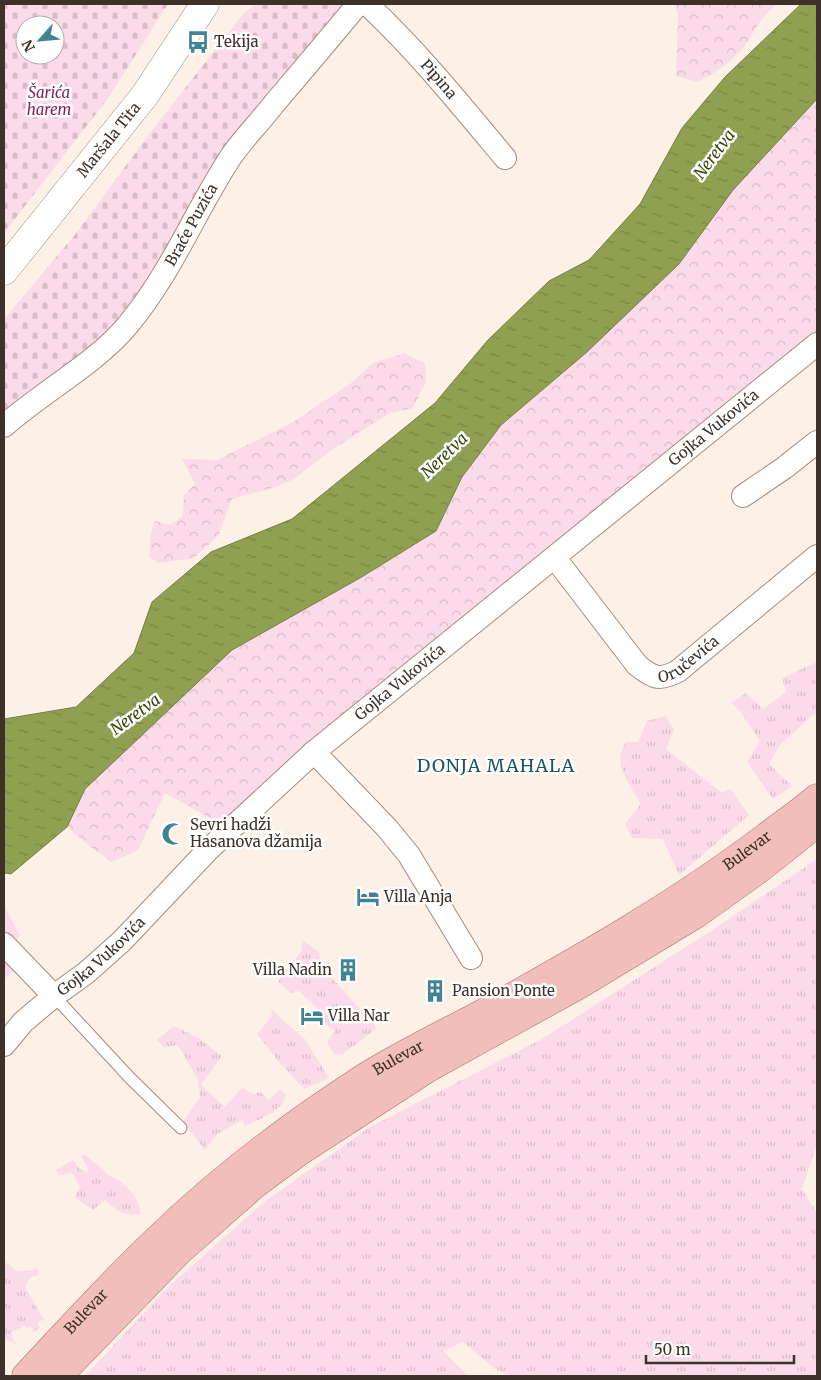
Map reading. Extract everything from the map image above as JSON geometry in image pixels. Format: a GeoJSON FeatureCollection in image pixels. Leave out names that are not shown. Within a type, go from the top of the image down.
{"type":"FeatureCollection","features":[{"type":"Feature","properties":{"kind":"main road","name":"Bulevar"},"geometry":{"type":"LineString","coordinates":[[26,1376],[84,1313],[160,1236],[208,1193],[296,1123],[413,1049],[576,962],[639,924],[745,853],[817,798]]}},
{"type":"Feature","properties":{"kind":"main road"},"geometry":{"type":"LineString","coordinates":[[58,1376],[178,1252],[262,1178],[300,1151],[428,1068],[575,987],[696,914],[759,869],[817,823]]}},
{"type":"Feature","properties":{"kind":"street","name":"Maršala Tita"},"geometry":{"type":"LineString","coordinates":[[4,271],[145,95],[205,4]]}},
{"type":"Feature","properties":{"kind":"street","name":"Braće Puzića"},"geometry":{"type":"LineString","coordinates":[[4,426],[18,412],[109,345],[127,326],[158,285],[194,223],[208,192],[234,152],[358,4]]}},
{"type":"Feature","properties":{"kind":"street","name":"Pipina"},"geometry":{"type":"LineString","coordinates":[[367,4],[422,60],[505,158]]}},
{"type":"Feature","properties":{"kind":"street","name":"Gojka Vukovića"},"geometry":{"type":"LineString","coordinates":[[4,1045],[23,1022],[54,996],[86,974],[122,941],[208,850],[314,752],[817,344]]}},
{"type":"Feature","properties":{"kind":"street"},"geometry":{"type":"LineString","coordinates":[[743,496],[784,468],[817,442]]}},
{"type":"Feature","properties":{"kind":"street","name":"Oručevića"},"geometry":{"type":"LineString","coordinates":[[555,558],[637,665],[650,676],[659,677],[678,671],[817,556]]}},
{"type":"Feature","properties":{"kind":"street"},"geometry":{"type":"LineString","coordinates":[[314,752],[387,828],[408,855],[471,958]]}},
{"type":"Feature","properties":{"kind":"street"},"geometry":{"type":"LineString","coordinates":[[4,944],[54,996]]}},
{"type":"Feature","properties":{"kind":"lane"},"geometry":{"type":"LineString","coordinates":[[54,996],[130,1078],[181,1128]]}},
{"type":"Feature","properties":{"kind":"green space","name":"Šarića harem"},"geometry":{"type":"Polygon","coordinates":[[[4,4],[168,4],[109,97],[4,233],[4,4]]]}},
{"type":"Feature","properties":{"kind":"green space"},"geometry":{"type":"Polygon","coordinates":[[[256,4],[352,4],[140,302],[109,339],[4,412],[4,319],[74,236],[150,133],[244,13],[256,4]]]}},
{"type":"Feature","properties":{"kind":"green space"},"geometry":{"type":"Polygon","coordinates":[[[675,4],[779,4],[763,17],[744,47],[734,58],[697,82],[676,76],[678,16],[675,4]]]}},
{"type":"Feature","properties":{"kind":"green space"},"geometry":{"type":"Polygon","coordinates":[[[817,99],[817,344],[224,835],[208,817],[165,793],[138,850],[112,862],[67,827],[85,789],[232,650],[360,578],[436,531],[462,477],[501,425],[587,352],[679,264],[733,190],[817,99]]]}},
{"type":"Feature","properties":{"kind":"green space"},"geometry":{"type":"Polygon","coordinates":[[[404,353],[425,363],[426,381],[413,408],[390,413],[333,449],[294,479],[276,487],[232,499],[218,536],[194,558],[159,563],[149,557],[151,533],[155,521],[170,525],[182,517],[184,495],[195,484],[182,459],[217,460],[293,422],[351,383],[373,363],[404,353]]]}},
{"type":"Feature","properties":{"kind":"green space"},"geometry":{"type":"Polygon","coordinates":[[[817,662],[817,716],[814,714],[780,745],[769,764],[792,786],[773,799],[747,762],[760,741],[740,711],[731,703],[746,693],[763,709],[786,692],[782,678],[817,662]]]}},
{"type":"Feature","properties":{"kind":"green space"},"geometry":{"type":"Polygon","coordinates":[[[666,716],[674,730],[666,749],[722,793],[730,789],[749,815],[679,875],[663,839],[632,838],[625,824],[641,804],[627,782],[621,766],[622,750],[626,742],[638,742],[647,721],[666,716]]]}},
{"type":"Feature","properties":{"kind":"green space"},"geometry":{"type":"Polygon","coordinates":[[[817,859],[817,1144],[802,1189],[817,1213],[817,1376],[510,1376],[495,1369],[463,1342],[443,1351],[468,1376],[85,1376],[167,1288],[264,1202],[370,1127],[542,1039],[714,929],[817,859]]]}},
{"type":"Feature","properties":{"kind":"green space"},"geometry":{"type":"Polygon","coordinates":[[[4,905],[20,936],[12,946],[19,966],[4,979],[4,905]]]}},
{"type":"Feature","properties":{"kind":"green space"},"geometry":{"type":"Polygon","coordinates":[[[303,940],[319,952],[323,968],[377,1028],[343,1054],[334,1054],[327,1042],[335,1031],[324,1023],[324,1015],[299,991],[290,993],[278,981],[301,952],[303,940]]]}},
{"type":"Feature","properties":{"kind":"green space"},"geometry":{"type":"Polygon","coordinates":[[[274,1010],[278,1016],[305,1039],[329,1078],[304,1089],[278,1061],[257,1034],[272,1016],[271,1011],[274,1010]]]}},
{"type":"Feature","properties":{"kind":"green space"},"geometry":{"type":"Polygon","coordinates":[[[174,1026],[198,1038],[222,1056],[201,1085],[225,1107],[242,1088],[254,1094],[260,1092],[269,1100],[280,1089],[286,1095],[284,1101],[270,1114],[245,1126],[242,1120],[217,1134],[205,1150],[183,1122],[200,1097],[198,1080],[178,1045],[164,1047],[157,1040],[174,1026]]]}},
{"type":"Feature","properties":{"kind":"green space"},"geometry":{"type":"Polygon","coordinates":[[[84,1154],[104,1170],[106,1174],[119,1181],[129,1190],[137,1201],[141,1214],[125,1214],[105,1200],[93,1210],[74,1197],[80,1187],[72,1173],[59,1175],[56,1170],[73,1160],[81,1170],[88,1172],[81,1156],[84,1154]]]}},
{"type":"Feature","properties":{"kind":"green space"},"geometry":{"type":"Polygon","coordinates":[[[4,1261],[18,1272],[32,1270],[35,1267],[39,1271],[36,1276],[30,1277],[25,1287],[44,1320],[37,1322],[40,1328],[34,1332],[31,1327],[26,1328],[25,1325],[12,1332],[13,1340],[17,1344],[4,1339],[4,1261]]]}},
{"type":"Feature","properties":{"kind":"water","name":"Neretva"},"geometry":{"type":"Polygon","coordinates":[[[801,4],[817,4],[817,99],[733,190],[679,264],[587,352],[501,425],[462,477],[436,531],[360,578],[232,650],[85,789],[67,827],[11,874],[4,873],[4,719],[76,707],[134,653],[152,602],[211,552],[292,519],[435,403],[488,340],[549,281],[589,260],[640,204],[682,128],[725,77],[801,4]]]}},
{"type":"Feature","properties":{"kind":"place","name":"Tekija"},"geometry":{"type":"Point","coordinates":[198,42]}},
{"type":"Feature","properties":{"kind":"place","name":"Sevri hadži Hasanova džamija"},"geometry":{"type":"Point","coordinates":[173,834]}},
{"type":"Feature","properties":{"kind":"place","name":"Villa Anja"},"geometry":{"type":"Point","coordinates":[368,897]}},
{"type":"Feature","properties":{"kind":"place","name":"Villa Nadin"},"geometry":{"type":"Point","coordinates":[348,970]}},
{"type":"Feature","properties":{"kind":"place","name":"Pansion Ponte"},"geometry":{"type":"Point","coordinates":[435,991]}},
{"type":"Feature","properties":{"kind":"place","name":"Villa Nar"},"geometry":{"type":"Point","coordinates":[312,1016]}},
{"type":"Feature","properties":{"kind":"district","name":"DONJA MAHALA"},"geometry":{"type":"Point","coordinates":[496,766]}}]}
